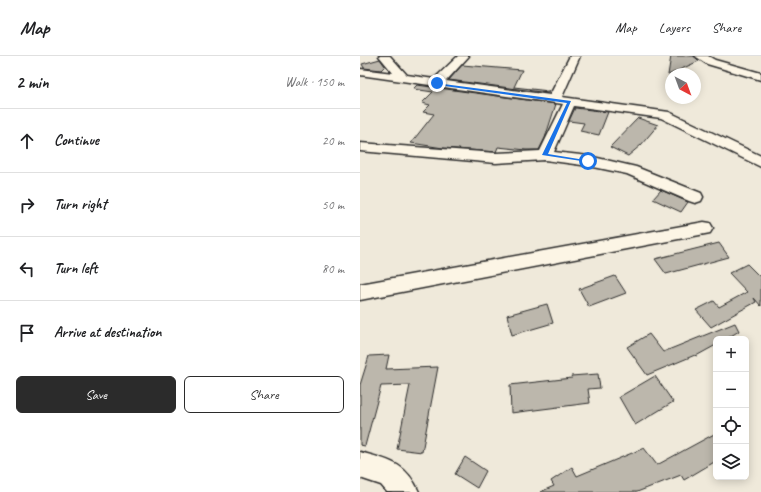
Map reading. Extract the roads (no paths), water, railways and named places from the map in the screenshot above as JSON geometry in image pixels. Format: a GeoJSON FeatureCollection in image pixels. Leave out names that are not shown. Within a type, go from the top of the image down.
{"type":"FeatureCollection","features":[{"type":"Feature","properties":{"kind":"street"},"geometry":{"type":"LineString","coordinates":[[384,56],[403,78]]}},
{"type":"Feature","properties":{"kind":"street"},"geometry":{"type":"LineString","coordinates":[[437,83],[464,56]]}},
{"type":"Feature","properties":{"kind":"street"},"geometry":{"type":"LineString","coordinates":[[554,100],[575,56]]}},
{"type":"Feature","properties":{"kind":"street"},"geometry":{"type":"LineString","coordinates":[[700,56],[711,62],[761,77]]}},
{"type":"Feature","properties":{"kind":"street"},"geometry":{"type":"LineString","coordinates":[[360,72],[664,115],[761,162]]}},
{"type":"Feature","properties":{"kind":"street"},"geometry":{"type":"LineString","coordinates":[[545,155],[570,102]]}},
{"type":"Feature","properties":{"kind":"street"},"geometry":{"type":"LineString","coordinates":[[360,147],[496,158],[545,155],[588,161],[631,170],[695,197]]}},
{"type":"Feature","properties":{"kind":"street"},"geometry":{"type":"LineString","coordinates":[[360,292],[704,228]]}},
{"type":"Feature","properties":{"kind":"street"},"geometry":{"type":"LineString","coordinates":[[360,465],[390,474],[405,492]]}}]}
